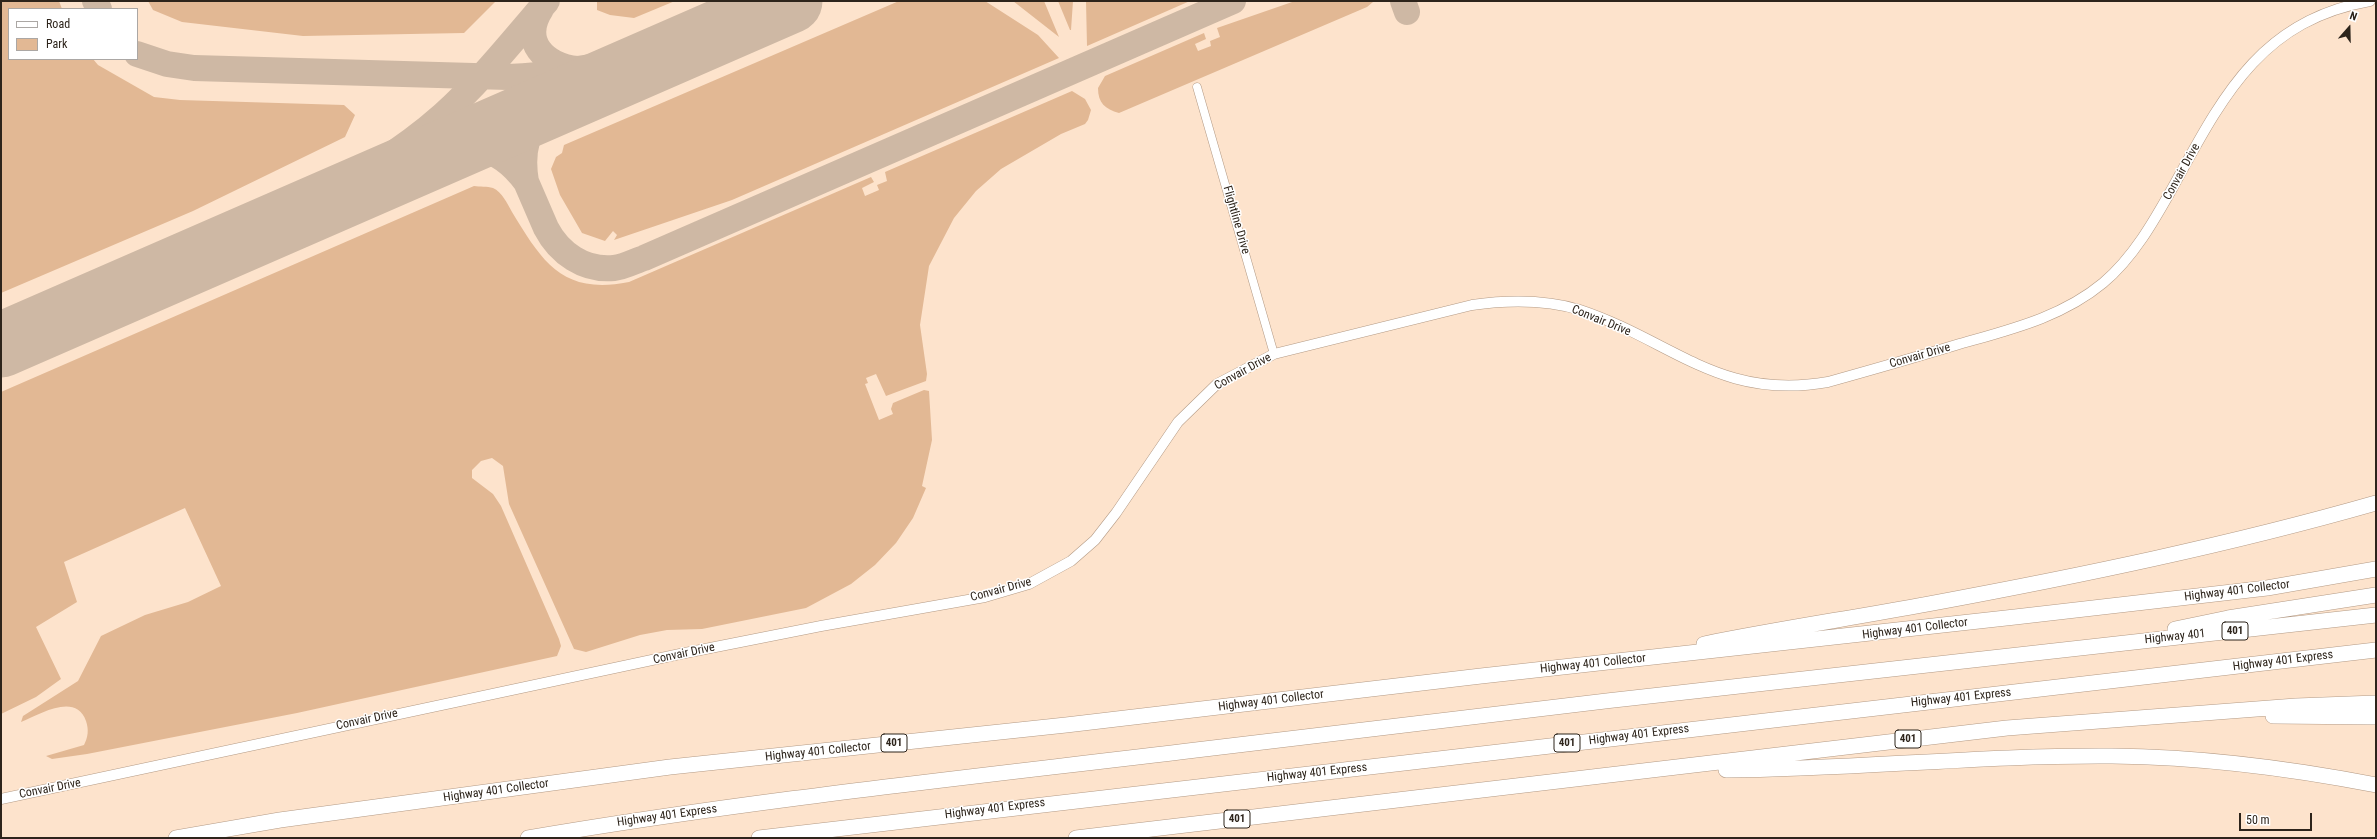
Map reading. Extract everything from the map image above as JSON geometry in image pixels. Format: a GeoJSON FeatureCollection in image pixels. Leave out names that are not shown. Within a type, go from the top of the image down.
{"type":"FeatureCollection","features":[{"type":"Feature","properties":{"kind":"highway"},"geometry":{"type":"LineString","coordinates":[[1614,662],[2068,576],[2256,535],[2376,503]]}},
{"type":"Feature","properties":{"kind":"highway","name":"Highway 401 Collector"},"geometry":{"type":"LineString","coordinates":[[176,838],[280,820],[670,768],[1058,726],[2251,590],[2373,570]]}},
{"type":"Feature","properties":{"kind":"highway"},"geometry":{"type":"LineString","coordinates":[[2093,646],[2228,618],[2376,595]]}},
{"type":"Feature","properties":{"kind":"highway","name":"Highway 401"},"geometry":{"type":"LineString","coordinates":[[2093,646],[2376,615]]}},
{"type":"Feature","properties":{"kind":"highway","name":"Highway 401 Express"},"geometry":{"type":"LineString","coordinates":[[528,838],[663,815],[898,785],[1643,695],[2093,646]]}},
{"type":"Feature","properties":{"kind":"highway","name":"Highway 401 Express"},"geometry":{"type":"LineString","coordinates":[[759,838],[2376,650]]}},
{"type":"Feature","properties":{"kind":"highway"},"geometry":{"type":"LineString","coordinates":[[2166,716],[2296,706],[2376,703]]}},
{"type":"Feature","properties":{"kind":"highway"},"geometry":{"type":"LineString","coordinates":[[2166,716],[2376,717]]}},
{"type":"Feature","properties":{"kind":"highway","name":"401"},"geometry":{"type":"LineString","coordinates":[[1076,838],[1999,728],[2166,716]]}},
{"type":"Feature","properties":{"kind":"highway"},"geometry":{"type":"LineString","coordinates":[[1651,770],[1776,770],[2037,757],[2112,756],[2238,764],[2376,785]]}},
{"type":"Feature","properties":{"kind":"street","name":"Convair Drive"},"geometry":{"type":"LineString","coordinates":[[1,799],[680,654],[844,622],[985,597],[1029,584],[1070,561],[1095,540],[1116,513],[1178,422],[1196,402],[1217,384],[1274,354],[1472,305],[1505,301],[1531,301],[1562,306],[1586,313],[1726,377],[1755,384],[1798,386],[1828,382],[2047,318],[2067,308],[2104,283],[2126,260],[2160,210],[2229,90],[2249,66],[2283,35],[2300,24],[2322,14],[2370,1]]}},
{"type":"Feature","properties":{"kind":"street","name":"Flightline Drive"},"geometry":{"type":"LineString","coordinates":[[1197,87],[1274,354]]}},
{"type":"Feature","properties":{"kind":"green space"},"geometry":{"type":"Polygon","coordinates":[[[1,1],[59,1],[62,8],[8,8],[8,60],[94,60],[98,65],[154,97],[180,100],[344,105],[355,115],[345,137],[193,211],[1,293],[1,1]]]}},
{"type":"Feature","properties":{"kind":"green space"},"geometry":{"type":"Polygon","coordinates":[[[148,1],[496,1],[464,33],[303,36],[182,22],[153,10],[148,1]]]}},
{"type":"Feature","properties":{"kind":"green space"},"geometry":{"type":"Polygon","coordinates":[[[597,1],[675,1],[634,18],[610,15],[597,10],[597,1]]]}},
{"type":"Feature","properties":{"kind":"green space"},"geometry":{"type":"Polygon","coordinates":[[[899,1],[985,1],[1038,35],[1059,58],[732,200],[614,240],[617,235],[613,231],[605,241],[582,233],[560,195],[551,169],[556,157],[562,153],[564,145],[899,1]]]}},
{"type":"Feature","properties":{"kind":"green space"},"geometry":{"type":"Polygon","coordinates":[[[1013,1],[1044,1],[1059,37],[1013,1]]]}},
{"type":"Feature","properties":{"kind":"green space"},"geometry":{"type":"Polygon","coordinates":[[[1058,1],[1073,1],[1071,30],[1070,30],[1058,1]]]}},
{"type":"Feature","properties":{"kind":"green space"},"geometry":{"type":"Polygon","coordinates":[[[1086,1],[1190,1],[1087,46],[1086,1]]]}},
{"type":"Feature","properties":{"kind":"green space"},"geometry":{"type":"Polygon","coordinates":[[[1295,1],[1373,2],[1367,7],[1119,113],[1110,110],[1103,105],[1099,98],[1098,88],[1105,76],[1204,33],[1206,39],[1195,44],[1198,51],[1211,46],[1210,41],[1220,37],[1217,28],[1295,1]]]}},
{"type":"Feature","properties":{"kind":"green space"},"geometry":{"type":"Polygon","coordinates":[[[1072,91],[1085,99],[1091,110],[1085,124],[1061,134],[1001,169],[976,191],[954,218],[929,266],[920,325],[927,374],[926,381],[886,396],[876,374],[866,378],[868,383],[865,384],[879,420],[893,414],[891,409],[893,403],[924,390],[929,391],[932,440],[922,486],[926,488],[913,518],[896,543],[875,565],[851,584],[806,608],[702,629],[667,630],[640,635],[586,652],[574,649],[509,504],[503,466],[492,458],[481,461],[472,470],[472,478],[493,494],[501,506],[559,639],[561,646],[557,656],[297,713],[87,754],[52,759],[46,756],[84,745],[88,727],[81,712],[66,706],[47,711],[21,722],[23,716],[78,681],[101,636],[145,615],[188,602],[221,586],[185,508],[64,562],[77,602],[36,627],[61,679],[36,697],[1,714],[1,392],[474,186],[491,187],[499,192],[534,246],[545,260],[557,271],[571,279],[587,284],[606,285],[629,282],[871,177],[874,182],[862,188],[865,196],[879,190],[877,185],[887,181],[885,172],[1072,91]]]}},
{"type":"Feature","properties":{"kind":"taxiway"},"geometry":{"type":"LineString","coordinates":[[95,1],[98,8]]}},
{"type":"Feature","properties":{"kind":"taxiway"},"geometry":{"type":"LineString","coordinates":[[263,231],[356,178],[401,148],[443,115],[497,60],[547,1]]}},
{"type":"Feature","properties":{"kind":"taxiway"},"geometry":{"type":"LineString","coordinates":[[495,110],[551,237],[565,252],[583,263],[593,267],[614,268],[644,258],[1233,1]]}},
{"type":"Feature","properties":{"kind":"taxiway"},"geometry":{"type":"LineString","coordinates":[[1403,1],[1407,12]]}},
{"type":"Feature","properties":{"kind":"taxiway"},"geometry":{"type":"LineString","coordinates":[[541,9],[535,21],[533,31],[539,50],[555,63],[565,67],[577,69]]}},
{"type":"Feature","properties":{"kind":"taxiway"},"geometry":{"type":"LineString","coordinates":[[138,54],[167,64],[194,68],[508,77],[530,76],[573,70],[679,49]]}},
{"type":"Feature","properties":{"kind":"taxiway"},"geometry":{"type":"LineString","coordinates":[[363,189],[436,158],[451,153],[478,149],[490,152],[502,158],[514,168],[526,182],[524,163],[525,148],[529,135],[536,124],[545,115],[570,99],[643,68]]}},
{"type":"Feature","properties":{"kind":"taxiway"},"geometry":{"type":"LineString","coordinates":[[1,335],[70,315]]}},
{"type":"Feature","properties":{"kind":"runway"},"geometry":{"type":"LineString","coordinates":[[1,345],[790,1]]}}]}
